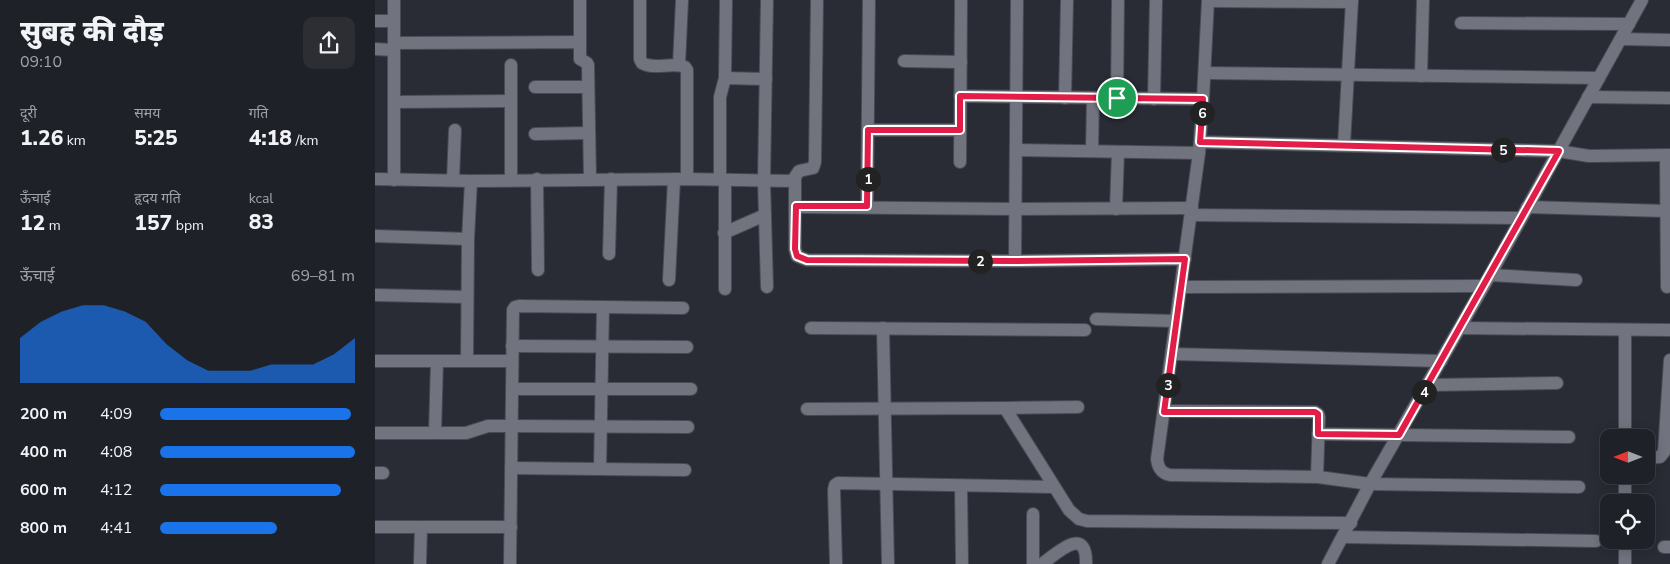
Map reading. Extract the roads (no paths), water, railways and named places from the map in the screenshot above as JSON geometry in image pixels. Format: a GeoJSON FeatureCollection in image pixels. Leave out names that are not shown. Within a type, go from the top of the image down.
{"type":"FeatureCollection","features":[{"type":"Feature","properties":{"kind":"street"},"geometry":{"type":"LineString","coordinates":[[393,180],[395,0]]}},
{"type":"Feature","properties":{"kind":"street"},"geometry":{"type":"LineString","coordinates":[[581,0],[580,59],[588,65],[590,179]]}},
{"type":"Feature","properties":{"kind":"street"},"geometry":{"type":"LineString","coordinates":[[640,0],[641,63],[647,65],[679,65],[687,70],[680,179],[669,280]]}},
{"type":"Feature","properties":{"kind":"street"},"geometry":{"type":"LineString","coordinates":[[679,65],[682,0]]}},
{"type":"Feature","properties":{"kind":"street"},"geometry":{"type":"LineString","coordinates":[[725,289],[720,97],[725,78],[726,0]]}},
{"type":"Feature","properties":{"kind":"street"},"geometry":{"type":"LineString","coordinates":[[767,0],[764,181],[767,287]]}},
{"type":"Feature","properties":{"kind":"street"},"geometry":{"type":"LineString","coordinates":[[817,0],[815,165],[809,170],[799,171],[796,174],[795,249],[797,256],[802,259],[1015,261],[1185,259]]}},
{"type":"Feature","properties":{"kind":"street"},"geometry":{"type":"LineString","coordinates":[[867,206],[869,0]]}},
{"type":"Feature","properties":{"kind":"street"},"geometry":{"type":"LineString","coordinates":[[960,162],[961,0]]}},
{"type":"Feature","properties":{"kind":"street"},"geometry":{"type":"LineString","coordinates":[[1015,261],[1017,0]]}},
{"type":"Feature","properties":{"kind":"street"},"geometry":{"type":"LineString","coordinates":[[1065,98],[1067,0]]}},
{"type":"Feature","properties":{"kind":"street"},"geometry":{"type":"LineString","coordinates":[[1117,98],[1118,0]]}},
{"type":"Feature","properties":{"kind":"street"},"geometry":{"type":"LineString","coordinates":[[1154,99],[1156,0]]}},
{"type":"Feature","properties":{"kind":"street"},"geometry":{"type":"LineString","coordinates":[[1344,145],[1352,1],[1208,0],[1199,147],[1157,465],[1164,474],[1170,475],[1317,477],[1370,484],[1579,487]]}},
{"type":"Feature","properties":{"kind":"street"},"geometry":{"type":"LineString","coordinates":[[1421,76],[1423,0]]}},
{"type":"Feature","properties":{"kind":"street"},"geometry":{"type":"LineString","coordinates":[[1328,564],[1370,484],[1428,386],[1642,0]]}},
{"type":"Feature","properties":{"kind":"street"},"geometry":{"type":"LineString","coordinates":[[375,21],[394,21]]}},
{"type":"Feature","properties":{"kind":"street"},"geometry":{"type":"LineString","coordinates":[[1461,23],[1629,24]]}},
{"type":"Feature","properties":{"kind":"street"},"geometry":{"type":"LineString","coordinates":[[1621,39],[1670,40]]}},
{"type":"Feature","properties":{"kind":"street"},"geometry":{"type":"LineString","coordinates":[[375,49],[393,46],[580,42]]}},
{"type":"Feature","properties":{"kind":"street"},"geometry":{"type":"LineString","coordinates":[[904,61],[961,62]]}},
{"type":"Feature","properties":{"kind":"street"},"geometry":{"type":"LineString","coordinates":[[511,65],[511,180]]}},
{"type":"Feature","properties":{"kind":"street"},"geometry":{"type":"LineString","coordinates":[[1205,73],[1599,78]]}},
{"type":"Feature","properties":{"kind":"street"},"geometry":{"type":"LineString","coordinates":[[725,78],[766,79]]}},
{"type":"Feature","properties":{"kind":"street"},"geometry":{"type":"LineString","coordinates":[[535,87],[588,87]]}},
{"type":"Feature","properties":{"kind":"street"},"geometry":{"type":"LineString","coordinates":[[960,96],[1203,99]]}},
{"type":"Feature","properties":{"kind":"street"},"geometry":{"type":"LineString","coordinates":[[1092,151],[1093,98]]}},
{"type":"Feature","properties":{"kind":"street"},"geometry":{"type":"LineString","coordinates":[[1589,98],[1670,98]]}},
{"type":"Feature","properties":{"kind":"street"},"geometry":{"type":"LineString","coordinates":[[394,102],[511,101]]}},
{"type":"Feature","properties":{"kind":"street"},"geometry":{"type":"LineString","coordinates":[[453,180],[455,130]]}},
{"type":"Feature","properties":{"kind":"street"},"geometry":{"type":"LineString","coordinates":[[868,130],[960,130]]}},
{"type":"Feature","properties":{"kind":"street"},"geometry":{"type":"LineString","coordinates":[[535,134],[589,134]]}},
{"type":"Feature","properties":{"kind":"street"},"geometry":{"type":"LineString","coordinates":[[1016,150],[1118,152],[1199,147],[1344,145],[1559,151],[1589,156],[1668,155],[1666,211],[1667,287]]}},
{"type":"Feature","properties":{"kind":"street"},"geometry":{"type":"LineString","coordinates":[[1116,209],[1118,152]]}},
{"type":"Feature","properties":{"kind":"street"},"geometry":{"type":"LineString","coordinates":[[375,179],[795,181]]}},
{"type":"Feature","properties":{"kind":"street"},"geometry":{"type":"LineString","coordinates":[[609,254],[611,179]]}},
{"type":"Feature","properties":{"kind":"street"},"geometry":{"type":"LineString","coordinates":[[467,361],[468,239],[471,180]]}},
{"type":"Feature","properties":{"kind":"street"},"geometry":{"type":"LineString","coordinates":[[537,180],[538,270]]}},
{"type":"Feature","properties":{"kind":"street"},"geometry":{"type":"LineString","coordinates":[[796,206],[1191,211],[1666,211]]}},
{"type":"Feature","properties":{"kind":"street"},"geometry":{"type":"LineString","coordinates":[[724,233],[765,216]]}},
{"type":"Feature","properties":{"kind":"street"},"geometry":{"type":"LineString","coordinates":[[375,236],[468,239]]}},
{"type":"Feature","properties":{"kind":"street"},"geometry":{"type":"LineString","coordinates":[[1181,287],[1576,280]]}},
{"type":"Feature","properties":{"kind":"street"},"geometry":{"type":"LineString","coordinates":[[375,295],[467,297]]}},
{"type":"Feature","properties":{"kind":"street"},"geometry":{"type":"LineString","coordinates":[[510,564],[512,315],[515,307],[683,308]]}},
{"type":"Feature","properties":{"kind":"street"},"geometry":{"type":"LineString","coordinates":[[601,469],[603,307]]}},
{"type":"Feature","properties":{"kind":"street"},"geometry":{"type":"LineString","coordinates":[[1096,320],[1176,321]]}},
{"type":"Feature","properties":{"kind":"street"},"geometry":{"type":"LineString","coordinates":[[811,328],[1085,330]]}},
{"type":"Feature","properties":{"kind":"street"},"geometry":{"type":"LineString","coordinates":[[883,328],[883,408],[888,564]]}},
{"type":"Feature","properties":{"kind":"street"},"geometry":{"type":"LineString","coordinates":[[1460,328],[1670,330]]}},
{"type":"Feature","properties":{"kind":"street"},"geometry":{"type":"LineString","coordinates":[[1625,330],[1625,429]]}},
{"type":"Feature","properties":{"kind":"street"},"geometry":{"type":"LineString","coordinates":[[512,346],[687,347]]}},
{"type":"Feature","properties":{"kind":"street"},"geometry":{"type":"LineString","coordinates":[[1172,354],[1441,361]]}},
{"type":"Feature","properties":{"kind":"street"},"geometry":{"type":"LineString","coordinates":[[1655,457],[1660,457],[1664,452],[1670,360]]}},
{"type":"Feature","properties":{"kind":"street"},"geometry":{"type":"LineString","coordinates":[[375,361],[512,361]]}},
{"type":"Feature","properties":{"kind":"street"},"geometry":{"type":"LineString","coordinates":[[435,432],[437,361]]}},
{"type":"Feature","properties":{"kind":"street"},"geometry":{"type":"LineString","coordinates":[[1428,386],[1557,383]]}},
{"type":"Feature","properties":{"kind":"street"},"geometry":{"type":"LineString","coordinates":[[512,389],[691,389]]}},
{"type":"Feature","properties":{"kind":"street"},"geometry":{"type":"LineString","coordinates":[[807,409],[1079,407]]}},
{"type":"Feature","properties":{"kind":"street"},"geometry":{"type":"LineString","coordinates":[[1005,408],[1054,487],[1074,516],[1079,520],[1351,523]]}},
{"type":"Feature","properties":{"kind":"street"},"geometry":{"type":"LineString","coordinates":[[1164,412],[1315,412],[1319,418],[1317,477]]}},
{"type":"Feature","properties":{"kind":"street"},"geometry":{"type":"LineString","coordinates":[[375,433],[466,432],[488,426],[688,428]]}},
{"type":"Feature","properties":{"kind":"street"},"geometry":{"type":"LineString","coordinates":[[1318,434],[1569,436]]}},
{"type":"Feature","properties":{"kind":"street"},"geometry":{"type":"LineString","coordinates":[[511,468],[685,470]]}},
{"type":"Feature","properties":{"kind":"street"},"geometry":{"type":"LineString","coordinates":[[836,564],[835,485],[842,483],[1054,487]]}},
{"type":"Feature","properties":{"kind":"street"},"geometry":{"type":"LineString","coordinates":[[961,486],[962,564]]}},
{"type":"Feature","properties":{"kind":"street"},"geometry":{"type":"LineString","coordinates":[[1033,514],[1033,564]]}},
{"type":"Feature","properties":{"kind":"street"},"geometry":{"type":"LineString","coordinates":[[420,564],[421,527]]}},
{"type":"Feature","properties":{"kind":"street"},"geometry":{"type":"LineString","coordinates":[[375,528],[511,527]]}},
{"type":"Feature","properties":{"kind":"street"},"geometry":{"type":"LineString","coordinates":[[1343,537],[1596,541]]}},
{"type":"Feature","properties":{"kind":"street"},"geometry":{"type":"LineString","coordinates":[[1042,564],[1067,546],[1077,543],[1084,549],[1087,556],[1086,564]]}},
{"type":"Feature","properties":{"kind":"street"},"geometry":{"type":"LineString","coordinates":[[1625,549],[1625,564]]}}]}
